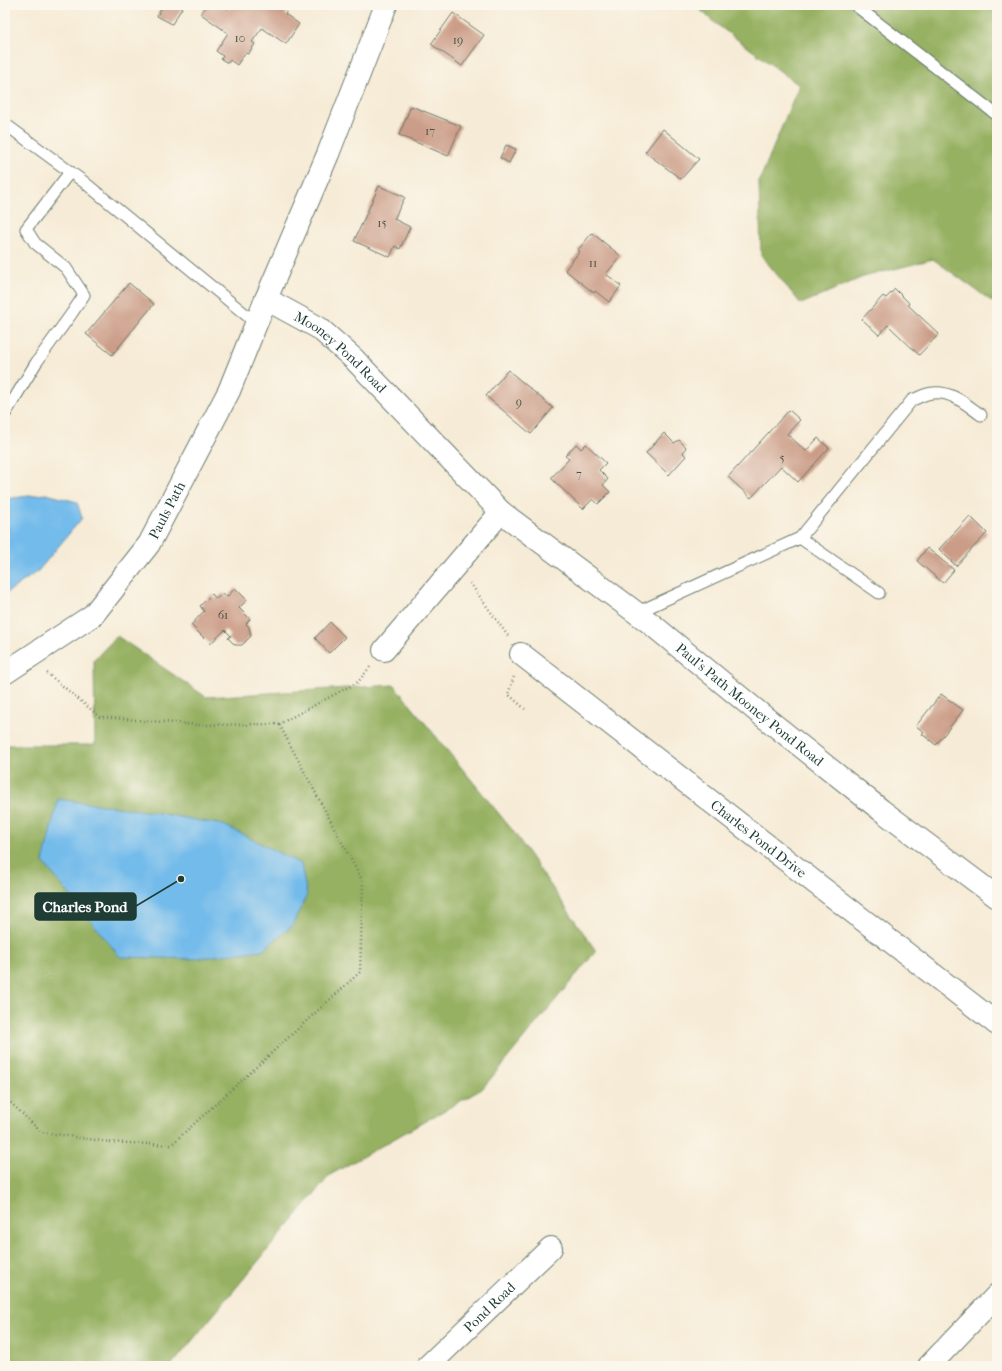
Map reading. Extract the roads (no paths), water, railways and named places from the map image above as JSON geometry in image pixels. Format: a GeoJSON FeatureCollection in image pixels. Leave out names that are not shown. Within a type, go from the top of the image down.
{"type":"FeatureCollection","features":[{"type":"Feature","properties":{"kind":"street"},"geometry":{"type":"LineString","coordinates":[[266,299],[328,154],[386,5]]}},
{"type":"Feature","properties":{"kind":"street","name":"Pauls Path"},"geometry":{"type":"LineString","coordinates":[[5,673],[93,615],[149,544],[229,390],[266,299]]}},
{"type":"Feature","properties":{"kind":"street","name":"Mooney Pond Road"},"geometry":{"type":"LineString","coordinates":[[266,299],[319,328],[354,359],[501,512]]}},
{"type":"Feature","properties":{"kind":"street"},"geometry":{"type":"LineString","coordinates":[[384,650],[501,512]]}},
{"type":"Feature","properties":{"kind":"street","name":"Paul's Path Mooney Pond Road"},"geometry":{"type":"LineString","coordinates":[[501,512],[636,613],[881,810],[997,897]]}},
{"type":"Feature","properties":{"kind":"street","name":"Charles Pond Drive"},"geometry":{"type":"LineString","coordinates":[[521,654],[997,1024]]}},
{"type":"Feature","properties":{"kind":"street","name":"Pond Road"},"geometry":{"type":"LineString","coordinates":[[428,1366],[550,1248]]}},
{"type":"Feature","properties":{"kind":"street"},"geometry":{"type":"LineString","coordinates":[[929,1366],[997,1295]]}},
{"type":"Feature","properties":{"kind":"lane"},"geometry":{"type":"LineString","coordinates":[[855,5],[997,115]]}},
{"type":"Feature","properties":{"kind":"lane"},"geometry":{"type":"LineString","coordinates":[[5,124],[70,172],[256,323]]}},
{"type":"Feature","properties":{"kind":"lane"},"geometry":{"type":"LineString","coordinates":[[5,414],[36,363],[84,295],[66,268],[35,243],[26,229],[70,172]]}},
{"type":"Feature","properties":{"kind":"lane"},"geometry":{"type":"LineString","coordinates":[[636,613],[800,538],[912,400],[932,393],[944,393],[955,397],[981,415]]}},
{"type":"Feature","properties":{"kind":"lane"},"geometry":{"type":"LineString","coordinates":[[800,538],[879,593]]}},
{"type":"Feature","properties":{"kind":"water"},"geometry":{"type":"Polygon","coordinates":[[[46,494],[77,502],[82,518],[38,571],[5,594],[5,499],[46,494]]]}},
{"type":"Feature","properties":{"kind":"water"},"geometry":{"type":"Polygon","coordinates":[[[58,799],[153,812],[224,825],[301,864],[307,895],[292,926],[263,950],[192,959],[120,957],[43,862],[58,799]]]}},
{"type":"Feature","properties":{"kind":"place","name":"Charles Pond"},"geometry":{"type":"Point","coordinates":[181,879]}}]}
